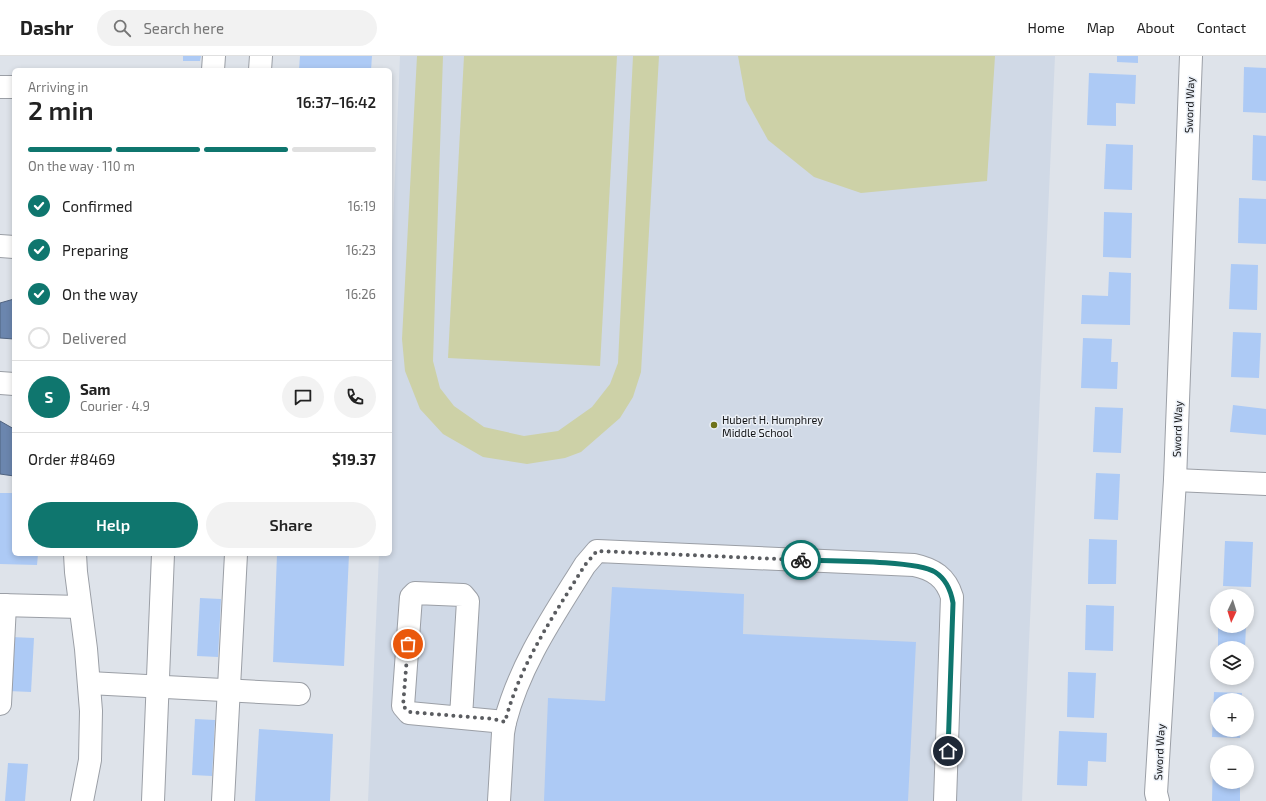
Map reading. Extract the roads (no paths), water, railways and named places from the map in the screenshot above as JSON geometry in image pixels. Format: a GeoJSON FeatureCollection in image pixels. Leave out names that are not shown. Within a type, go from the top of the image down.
{"type":"FeatureCollection","features":[{"type":"Feature","properties":{"kind":"street"},"geometry":{"type":"LineString","coordinates":[[213,68],[214,56]]}},
{"type":"Feature","properties":{"kind":"street"},"geometry":{"type":"LineString","coordinates":[[260,68],[261,56]]}},
{"type":"Feature","properties":{"kind":"street","name":"Sword Way"},"geometry":{"type":"LineString","coordinates":[[1158,801],[1157,785],[1175,480],[1191,56]]}},
{"type":"Feature","properties":{"kind":"street"},"geometry":{"type":"LineString","coordinates":[[0,87],[12,87]]}},
{"type":"Feature","properties":{"kind":"street"},"geometry":{"type":"LineString","coordinates":[[0,246],[12,247]]}},
{"type":"Feature","properties":{"kind":"street"},"geometry":{"type":"LineString","coordinates":[[0,383],[12,384]]}},
{"type":"Feature","properties":{"kind":"street"},"geometry":{"type":"LineString","coordinates":[[1175,480],[1266,484]]}},
{"type":"Feature","properties":{"kind":"street"},"geometry":{"type":"LineString","coordinates":[[499,801],[503,733],[512,697],[528,661],[585,565],[597,551],[914,565],[925,568],[941,576],[952,596],[945,801]]}},
{"type":"Feature","properties":{"kind":"street"},"geometry":{"type":"LineString","coordinates":[[75,556],[91,711],[90,760],[82,801]]}},
{"type":"Feature","properties":{"kind":"street"},"geometry":{"type":"LineString","coordinates":[[153,801],[163,556]]}},
{"type":"Feature","properties":{"kind":"street"},"geometry":{"type":"LineString","coordinates":[[223,801],[236,556]]}},
{"type":"Feature","properties":{"kind":"street"},"geometry":{"type":"LineString","coordinates":[[461,717],[468,601],[463,595],[415,593],[411,597],[403,706],[409,712],[505,722]]}},
{"type":"Feature","properties":{"kind":"street"},"geometry":{"type":"LineString","coordinates":[[0,704],[2,605],[80,607]]}},
{"type":"Feature","properties":{"kind":"street"},"geometry":{"type":"LineString","coordinates":[[89,683],[299,694]]}},
{"type":"Feature","properties":{"kind":"water"},"geometry":{"type":"Polygon","coordinates":[[[12,300],[12,339],[0,338],[0,303],[12,300]]]}},
{"type":"Feature","properties":{"kind":"water"},"geometry":{"type":"Polygon","coordinates":[[[0,421],[12,428],[12,476],[0,474],[0,421]]]}},
{"type":"Feature","properties":{"kind":"place","name":"Hubert H. Humphrey Middle School"},"geometry":{"type":"Point","coordinates":[714,425]}}]}
